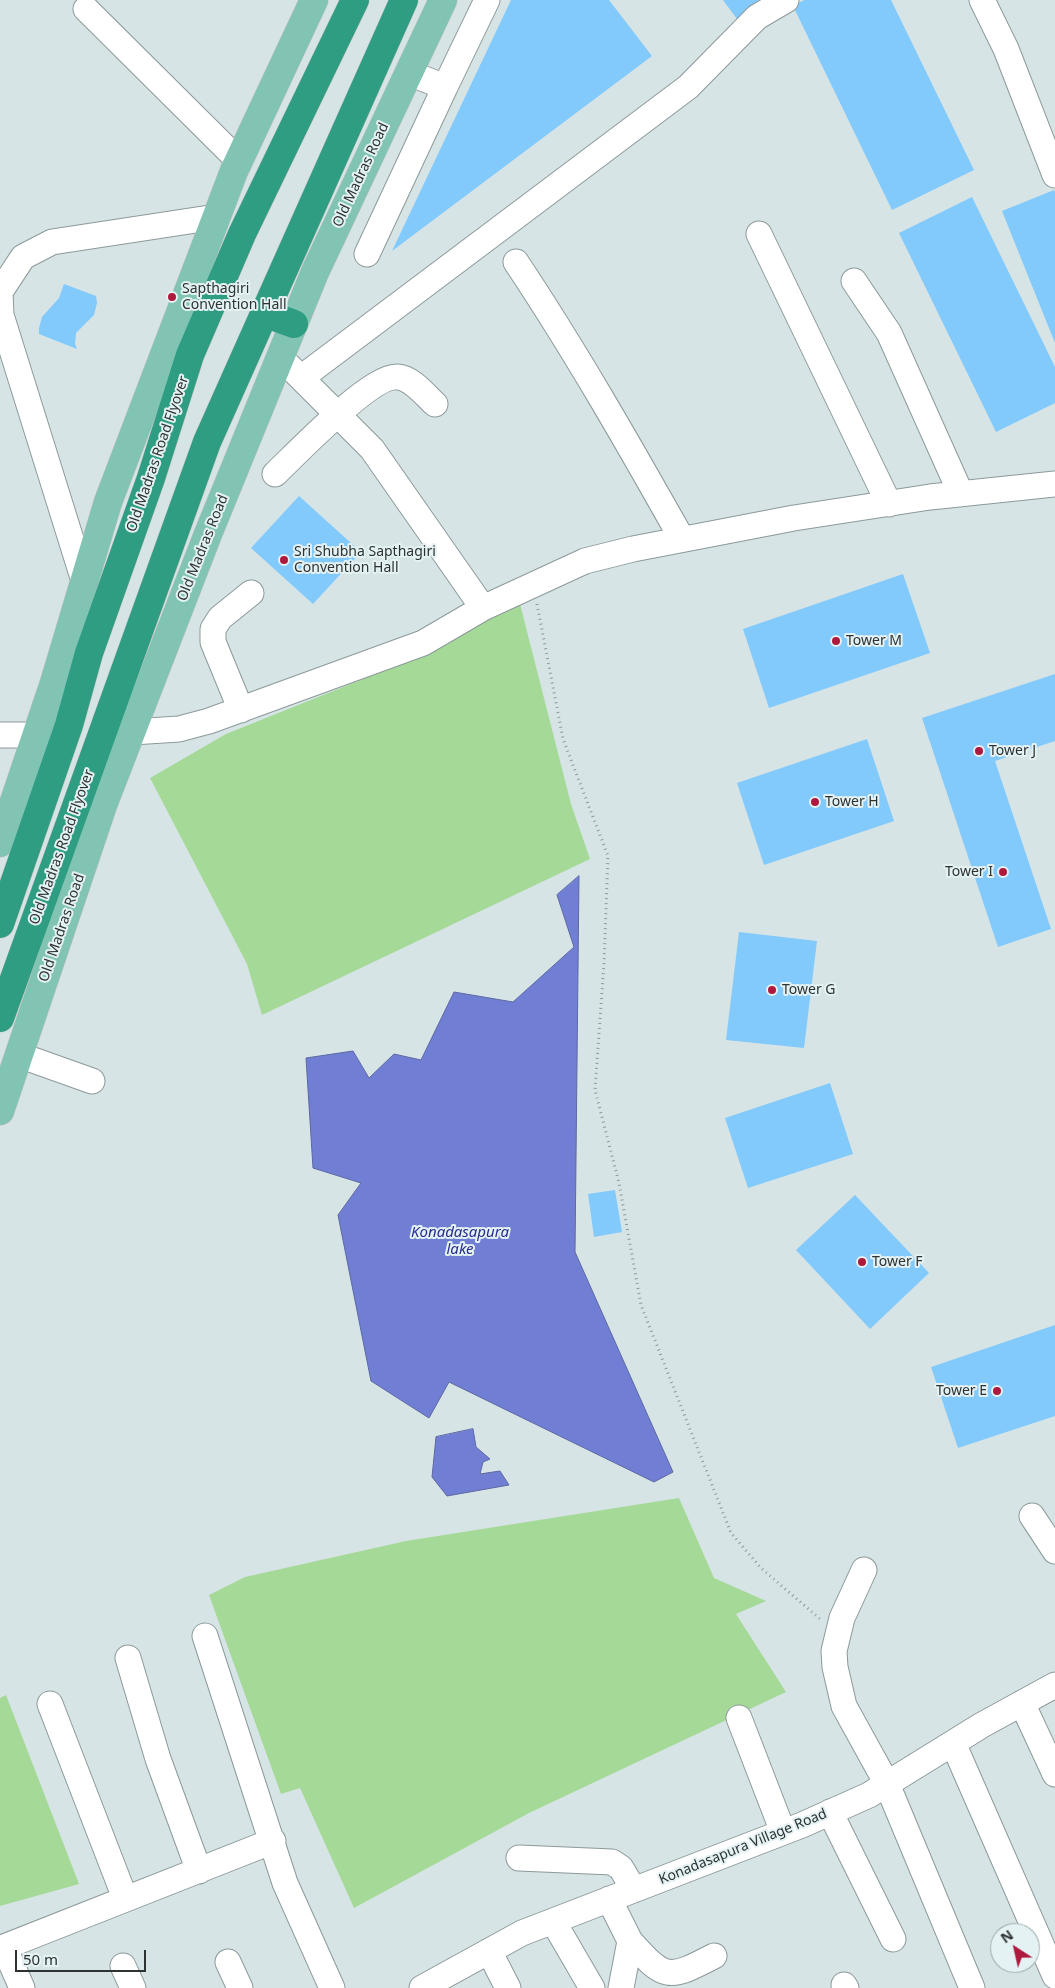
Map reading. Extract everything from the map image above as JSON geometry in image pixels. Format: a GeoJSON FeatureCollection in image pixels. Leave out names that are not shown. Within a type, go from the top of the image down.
{"type":"FeatureCollection","features":[{"type":"Feature","properties":{"kind":"highway","name":"Old Madras Road Flyover"},"geometry":{"type":"LineString","coordinates":[[0,924],[69,724],[89,653],[151,478],[190,356],[242,234],[355,0]]}},
{"type":"Feature","properties":{"kind":"highway"},"geometry":{"type":"LineString","coordinates":[[294,324],[264,313],[404,0]]}},
{"type":"Feature","properties":{"kind":"highway","name":"Old Madras Road Flyover"},"geometry":{"type":"LineString","coordinates":[[0,1018],[207,442],[264,313]]}},
{"type":"Feature","properties":{"kind":"main road"},"geometry":{"type":"LineString","coordinates":[[0,843],[36,735],[108,502],[216,217],[239,161],[314,0]]}},
{"type":"Feature","properties":{"kind":"main road","name":"Old Madras Road"},"geometry":{"type":"LineString","coordinates":[[0,1111],[104,805],[208,534],[316,272],[443,0]]}},
{"type":"Feature","properties":{"kind":"street"},"geometry":{"type":"LineString","coordinates":[[367,254],[487,0]]}},
{"type":"Feature","properties":{"kind":"street"},"geometry":{"type":"LineString","coordinates":[[301,378],[688,87],[757,18],[786,0]]}},
{"type":"Feature","properties":{"kind":"street"},"geometry":{"type":"LineString","coordinates":[[982,0],[1006,49],[1055,175]]}},
{"type":"Feature","properties":{"kind":"street"},"geometry":{"type":"LineString","coordinates":[[86,9],[239,161]]}},
{"type":"Feature","properties":{"kind":"street"},"geometry":{"type":"LineString","coordinates":[[409,73],[445,87]]}},
{"type":"Feature","properties":{"kind":"street"},"geometry":{"type":"LineString","coordinates":[[84,581],[2,315],[0,292],[23,257],[52,242],[216,217]]}},
{"type":"Feature","properties":{"kind":"street"},"geometry":{"type":"LineString","coordinates":[[759,234],[889,504]]}},
{"type":"Feature","properties":{"kind":"street"},"geometry":{"type":"LineString","coordinates":[[516,262],[616,421],[682,539]]}},
{"type":"Feature","properties":{"kind":"street"},"geometry":{"type":"LineString","coordinates":[[854,281],[889,333],[961,494]]}},
{"type":"Feature","properties":{"kind":"street"},"geometry":{"type":"LineString","coordinates":[[280,357],[372,449],[483,608]]}},
{"type":"Feature","properties":{"kind":"street"},"geometry":{"type":"LineString","coordinates":[[275,474],[337,413],[387,378],[398,377],[409,381],[435,404]]}},
{"type":"Feature","properties":{"kind":"street"},"geometry":{"type":"LineString","coordinates":[[132,732],[180,729],[241,710],[423,643],[483,608],[585,561],[682,539],[794,518],[961,494],[1055,484]]}},
{"type":"Feature","properties":{"kind":"street"},"geometry":{"type":"LineString","coordinates":[[241,710],[213,642],[213,629],[220,618],[251,593]]}},
{"type":"Feature","properties":{"kind":"street"},"geometry":{"type":"LineString","coordinates":[[0,735],[36,735]]}},
{"type":"Feature","properties":{"kind":"street"},"geometry":{"type":"LineString","coordinates":[[19,1055],[92,1081]]}},
{"type":"Feature","properties":{"kind":"street"},"geometry":{"type":"LineString","coordinates":[[1032,1516],[1055,1551]]}},
{"type":"Feature","properties":{"kind":"street"},"geometry":{"type":"LineString","coordinates":[[864,1570],[852,1594],[834,1651],[835,1667],[844,1706],[887,1784],[972,1988]]}},
{"type":"Feature","properties":{"kind":"street"},"geometry":{"type":"LineString","coordinates":[[205,1636],[285,1882],[332,1988]]}},
{"type":"Feature","properties":{"kind":"street"},"geometry":{"type":"LineString","coordinates":[[128,1658],[158,1759],[199,1871]]}},
{"type":"Feature","properties":{"kind":"street","name":"Konadasapura Village Road"},"geometry":{"type":"LineString","coordinates":[[422,1988],[522,1933],[783,1832],[869,1795],[1055,1685]]}},
{"type":"Feature","properties":{"kind":"street"},"geometry":{"type":"LineString","coordinates":[[1022,1703],[1055,1774]]}},
{"type":"Feature","properties":{"kind":"street"},"geometry":{"type":"LineString","coordinates":[[50,1704],[125,1898]]}},
{"type":"Feature","properties":{"kind":"street"},"geometry":{"type":"LineString","coordinates":[[739,1718],[783,1832]]}},
{"type":"Feature","properties":{"kind":"street"},"geometry":{"type":"LineString","coordinates":[[954,1743],[1055,1976]]}},
{"type":"Feature","properties":{"kind":"street"},"geometry":{"type":"LineString","coordinates":[[830,1812],[893,1939]]}},
{"type":"Feature","properties":{"kind":"street"},"geometry":{"type":"LineString","coordinates":[[22,1988],[4,1947],[273,1841]]}},
{"type":"Feature","properties":{"kind":"street"},"geometry":{"type":"LineString","coordinates":[[519,1858],[612,1862],[621,1868],[634,1890]]}},
{"type":"Feature","properties":{"kind":"street"},"geometry":{"type":"LineString","coordinates":[[609,1899],[630,1941],[651,1963],[669,1974],[686,1971],[714,1956]]}},
{"type":"Feature","properties":{"kind":"street"},"geometry":{"type":"LineString","coordinates":[[554,1921],[592,1988]]}},
{"type":"Feature","properties":{"kind":"street"},"geometry":{"type":"LineString","coordinates":[[621,1988],[630,1941]]}},
{"type":"Feature","properties":{"kind":"street"},"geometry":{"type":"LineString","coordinates":[[489,1951],[508,1988]]}},
{"type":"Feature","properties":{"kind":"street"},"geometry":{"type":"LineString","coordinates":[[228,1962],[240,1988]]}},
{"type":"Feature","properties":{"kind":"path"},"geometry":{"type":"LineString","coordinates":[[533,584],[562,738],[608,856],[604,963],[595,1090],[618,1183],[641,1306],[731,1533],[761,1568],[838,1634]]}},
{"type":"Feature","properties":{"kind":"green space"},"geometry":{"type":"Polygon","coordinates":[[[520,604],[571,804],[590,859],[262,1015],[247,964],[150,778],[226,734],[388,669],[520,604]]]}},
{"type":"Feature","properties":{"kind":"green space"},"geometry":{"type":"Polygon","coordinates":[[[679,1498],[714,1578],[766,1601],[736,1614],[786,1692],[529,1813],[354,1908],[300,1788],[281,1794],[209,1595],[245,1577],[406,1541],[679,1498]]]}},
{"type":"Feature","properties":{"kind":"green space"},"geometry":{"type":"Polygon","coordinates":[[[6,1695],[79,1884],[0,1906],[0,1698],[6,1695]]]}},
{"type":"Feature","properties":{"kind":"water","name":"Konadasapura lake"},"geometry":{"type":"Polygon","coordinates":[[[579,876],[575,1252],[673,1472],[654,1482],[449,1382],[429,1418],[371,1381],[338,1215],[361,1183],[313,1168],[306,1058],[353,1051],[369,1078],[394,1054],[421,1060],[454,992],[513,1002],[574,947],[557,895],[579,876]]]}},
{"type":"Feature","properties":{"kind":"water"},"geometry":{"type":"Polygon","coordinates":[[[473,1429],[476,1447],[490,1459],[483,1462],[480,1474],[500,1471],[509,1485],[447,1496],[432,1477],[436,1437],[473,1429]]]}},
{"type":"Feature","properties":{"kind":"building"},"geometry":{"type":"Polygon","coordinates":[[[511,0],[609,0],[652,56],[392,251],[511,0]]]}},
{"type":"Feature","properties":{"kind":"building"},"geometry":{"type":"Polygon","coordinates":[[[723,0],[763,0],[737,19],[723,0]]]}},
{"type":"Feature","properties":{"kind":"building"},"geometry":{"type":"Polygon","coordinates":[[[804,0],[891,0],[974,170],[892,210],[793,6],[804,0]]]}},
{"type":"Feature","properties":{"kind":"building"},"geometry":{"type":"Polygon","coordinates":[[[1054,190],[1055,192],[1055,343],[1002,211],[1054,190]]]}},
{"type":"Feature","properties":{"kind":"building"},"geometry":{"type":"Polygon","coordinates":[[[972,197],[1055,367],[1055,403],[996,432],[899,233],[972,197]]]}},
{"type":"Feature","properties":{"kind":"building"},"geometry":{"type":"Polygon","coordinates":[[[64,284],[96,296],[97,303],[94,315],[76,333],[75,344],[77,349],[39,334],[42,317],[59,298],[64,284]]]}},
{"type":"Feature","properties":{"kind":"building"},"geometry":{"type":"Polygon","coordinates":[[[299,496],[361,552],[313,604],[251,548],[299,496]]]}},
{"type":"Feature","properties":{"kind":"building","name":"Tower M"},"geometry":{"type":"Polygon","coordinates":[[[903,574],[930,653],[769,708],[743,629],[903,574]]]}},
{"type":"Feature","properties":{"kind":"building"},"geometry":{"type":"Polygon","coordinates":[[[1055,674],[1055,741],[995,761],[1051,929],[998,947],[922,718],[1055,674]]]}},
{"type":"Feature","properties":{"kind":"building","name":"Tower H"},"geometry":{"type":"Polygon","coordinates":[[[867,739],[894,821],[764,865],[737,783],[867,739]]]}},
{"type":"Feature","properties":{"kind":"building","name":"Tower G"},"geometry":{"type":"Polygon","coordinates":[[[739,932],[817,941],[804,1048],[726,1040],[739,932]]]}},
{"type":"Feature","properties":{"kind":"building"},"geometry":{"type":"Polygon","coordinates":[[[830,1083],[853,1154],[748,1188],[725,1118],[830,1083]]]}},
{"type":"Feature","properties":{"kind":"building"},"geometry":{"type":"Polygon","coordinates":[[[615,1190],[622,1232],[594,1237],[588,1194],[615,1190]]]}},
{"type":"Feature","properties":{"kind":"building","name":"Tower F"},"geometry":{"type":"Polygon","coordinates":[[[855,1195],[929,1273],[870,1329],[796,1250],[855,1195]]]}},
{"type":"Feature","properties":{"kind":"building","name":"Tower E"},"geometry":{"type":"Polygon","coordinates":[[[1055,1325],[1055,1416],[958,1448],[931,1367],[1055,1325]]]}},
{"type":"Feature","properties":{"kind":"place","name":"Sapthagiri Convention Hall"},"geometry":{"type":"Point","coordinates":[172,297]}},
{"type":"Feature","properties":{"kind":"place","name":"Sri Shubha Sapthagiri Convention Hall"},"geometry":{"type":"Point","coordinates":[284,560]}},
{"type":"Feature","properties":{"kind":"place","name":"Tower M"},"geometry":{"type":"Point","coordinates":[836,641]}},
{"type":"Feature","properties":{"kind":"place","name":"Tower J"},"geometry":{"type":"Point","coordinates":[979,751]}},
{"type":"Feature","properties":{"kind":"place","name":"Tower H"},"geometry":{"type":"Point","coordinates":[815,802]}},
{"type":"Feature","properties":{"kind":"place","name":"Tower I"},"geometry":{"type":"Point","coordinates":[1003,872]}},
{"type":"Feature","properties":{"kind":"place","name":"Tower G"},"geometry":{"type":"Point","coordinates":[772,990]}},
{"type":"Feature","properties":{"kind":"place","name":"Tower F"},"geometry":{"type":"Point","coordinates":[862,1262]}},
{"type":"Feature","properties":{"kind":"place","name":"Tower E"},"geometry":{"type":"Point","coordinates":[997,1391]}}]}
